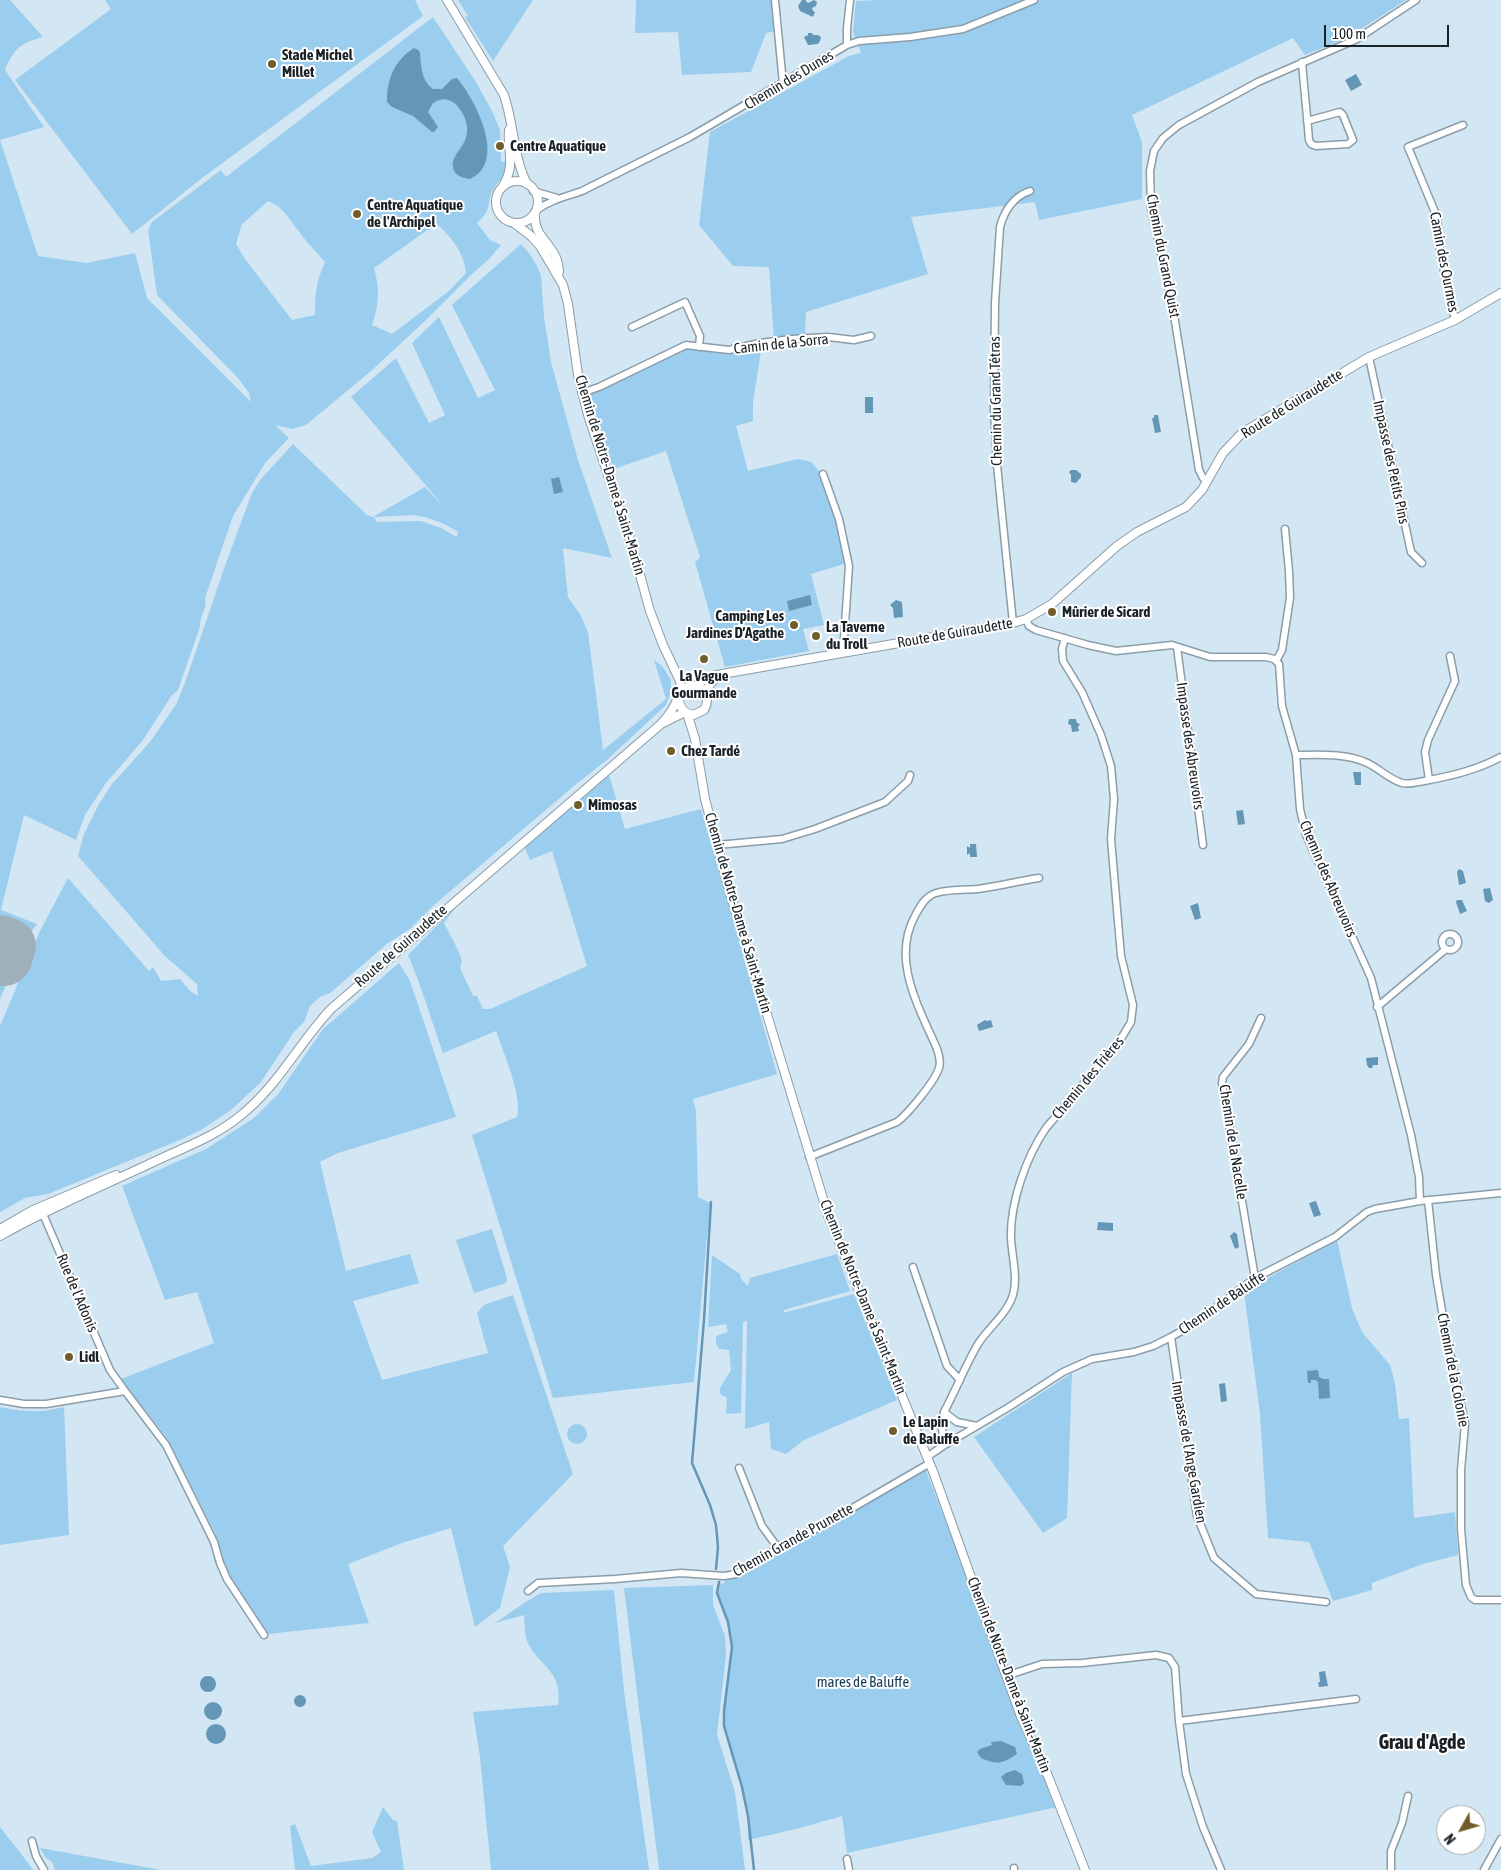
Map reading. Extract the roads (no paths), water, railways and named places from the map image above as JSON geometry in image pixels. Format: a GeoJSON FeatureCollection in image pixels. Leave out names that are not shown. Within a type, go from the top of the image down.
{"type":"FeatureCollection","features":[{"type":"Feature","properties":{"kind":"street"},"geometry":{"type":"LineString","coordinates":[[447,0],[504,95],[509,110],[519,168],[526,184],[537,196],[535,212],[530,219],[522,223],[507,221],[500,216],[496,208],[498,192],[511,169],[508,142],[510,118]]}},
{"type":"Feature","properties":{"kind":"street"},"geometry":{"type":"LineString","coordinates":[[775,0],[782,84]]}},
{"type":"Feature","properties":{"kind":"street"},"geometry":{"type":"LineString","coordinates":[[847,45],[850,0]]}},
{"type":"Feature","properties":{"kind":"street","name":"Chemin des Dunes"},"geometry":{"type":"LineString","coordinates":[[535,212],[557,198],[582,191],[690,138],[847,45],[859,41],[910,37],[963,29],[1034,0]]}},
{"type":"Feature","properties":{"kind":"street","name":"Chemin du Grand Quist"},"geometry":{"type":"LineString","coordinates":[[1208,481],[1203,478],[1199,470],[1174,315],[1151,207],[1150,161],[1157,145],[1179,125],[1218,103],[1302,62],[1357,39],[1416,0]]}},
{"type":"Feature","properties":{"kind":"street"},"geometry":{"type":"LineString","coordinates":[[1302,62],[1307,121],[1309,140],[1314,145],[1348,144],[1353,140],[1340,112],[1307,121]]}},
{"type":"Feature","properties":{"kind":"street","name":"Camin des Ourmes"},"geometry":{"type":"LineString","coordinates":[[1455,320],[1440,252],[1437,217],[1408,147],[1463,125]]}},
{"type":"Feature","properties":{"kind":"street"},"geometry":{"type":"LineString","coordinates":[[503,186],[510,182],[526,184]]}},
{"type":"Feature","properties":{"kind":"street"},"geometry":{"type":"LineString","coordinates":[[534,191],[557,198]]}},
{"type":"Feature","properties":{"kind":"street","name":"Chemin du Grand Tétras"},"geometry":{"type":"LineString","coordinates":[[1013,623],[996,455],[994,409],[995,303],[1002,217],[1014,200],[1030,191]]}},
{"type":"Feature","properties":{"kind":"street","name":"Chemin de Notre-Dame à Saint-Martin"},"geometry":{"type":"LineString","coordinates":[[535,212],[534,222],[538,232],[557,259],[568,304],[582,393],[634,552],[650,611],[680,681],[680,695]]}},
{"type":"Feature","properties":{"kind":"street","name":"Chemin de Notre-Dame à Saint-Martin"},"geometry":{"type":"LineString","coordinates":[[514,223],[531,236],[540,246],[561,279]]}},
{"type":"Feature","properties":{"kind":"street","name":"Route de Guiraudette"},"geometry":{"type":"LineString","coordinates":[[694,686],[708,677],[1013,623],[1026,619],[1052,604],[1117,546],[1137,532],[1186,507],[1208,481],[1224,453],[1242,433],[1369,357],[1455,320],[1501,293]]}},
{"type":"Feature","properties":{"kind":"street"},"geometry":{"type":"LineString","coordinates":[[632,327],[685,302],[700,336],[699,346]]}},
{"type":"Feature","properties":{"kind":"street","name":"Camin de la Sorra"},"geometry":{"type":"LineString","coordinates":[[582,393],[599,388],[686,345],[729,350],[760,343],[792,339],[828,337],[854,340],[870,336]]}},
{"type":"Feature","properties":{"kind":"street","name":"Impasse des Petits Pins"},"geometry":{"type":"LineString","coordinates":[[1369,357],[1411,552],[1422,563]]}},
{"type":"Feature","properties":{"kind":"street"},"geometry":{"type":"LineString","coordinates":[[823,474],[839,519],[849,566],[843,653]]}},
{"type":"Feature","properties":{"kind":"street"},"geometry":{"type":"LineString","coordinates":[[1026,619],[1029,626],[1036,630],[1116,651],[1172,645],[1210,657],[1260,657],[1272,658],[1276,661],[1282,650],[1290,598],[1285,529]]}},
{"type":"Feature","properties":{"kind":"street","name":"Chemin des Trières"},"geometry":{"type":"LineString","coordinates":[[943,1446],[942,1424],[944,1412],[983,1336],[1007,1307],[1013,1295],[1015,1282],[1011,1228],[1016,1200],[1033,1149],[1046,1128],[1119,1042],[1133,1016],[1133,1000],[1122,956],[1118,920],[1111,839],[1114,799],[1111,766],[1101,735],[1082,692],[1062,661],[1062,649],[1065,638]]}},
{"type":"Feature","properties":{"kind":"street","name":"Impasse des Abreuvoirs"},"geometry":{"type":"LineString","coordinates":[[1177,647],[1204,845]]}},
{"type":"Feature","properties":{"kind":"street"},"geometry":{"type":"LineString","coordinates":[[1429,780],[1425,752],[1428,740],[1455,681],[1450,656]]}},
{"type":"Feature","properties":{"kind":"street","name":"Chemin des Abreuvoirs"},"geometry":{"type":"LineString","coordinates":[[1276,661],[1279,666],[1282,706],[1296,755],[1300,809],[1306,835],[1371,978],[1411,1135],[1419,1177],[1420,1201]]}},
{"type":"Feature","properties":{"kind":"street","name":"Chemin de Notre-Dame à Saint-Martin"},"geometry":{"type":"LineString","coordinates":[[673,668],[694,686]]}},
{"type":"Feature","properties":{"kind":"street"},"geometry":{"type":"LineString","coordinates":[[705,692],[711,682],[721,675]]}},
{"type":"Feature","properties":{"kind":"street"},"geometry":{"type":"LineString","coordinates":[[694,686],[701,688],[705,692],[707,704],[704,710],[698,714],[686,713],[679,704],[680,695],[686,687],[694,686]]}},
{"type":"Feature","properties":{"kind":"street","name":"Route de Guiraudette"},"geometry":{"type":"LineString","coordinates":[[0,1236],[146,1165],[208,1138],[242,1114],[272,1086],[317,1024],[340,999],[661,724],[672,711],[680,695]]}},
{"type":"Feature","properties":{"kind":"street","name":"Route de Guiraudette"},"geometry":{"type":"LineString","coordinates":[[661,724],[686,713]]}},
{"type":"Feature","properties":{"kind":"street","name":"Chemin de Notre-Dame à Saint-Martin"},"geometry":{"type":"LineString","coordinates":[[686,713],[695,739],[705,799],[717,845],[809,1157],[828,1215],[928,1460],[1006,1676],[1085,1870]]}},
{"type":"Feature","properties":{"kind":"street","name":"Chemin de Notre-Dame à Saint-Martin"},"geometry":{"type":"LineString","coordinates":[[695,739],[698,714]]}},
{"type":"Feature","properties":{"kind":"street"},"geometry":{"type":"LineString","coordinates":[[1296,755],[1340,756],[1356,759],[1370,764],[1403,784],[1450,777],[1480,767],[1501,757]]}},
{"type":"Feature","properties":{"kind":"street"},"geometry":{"type":"LineString","coordinates":[[717,845],[782,839],[815,830],[885,802],[908,781],[910,775]]}},
{"type":"Feature","properties":{"kind":"street"},"geometry":{"type":"LineString","coordinates":[[809,1157],[897,1122],[906,1114],[938,1070],[940,1058],[909,981],[906,952],[906,936],[910,925],[926,899],[936,893],[957,889],[983,888],[1039,878]]}},
{"type":"Feature","properties":{"kind":"street"},"geometry":{"type":"LineString","coordinates":[[1377,1007],[1446,949]]}},
{"type":"Feature","properties":{"kind":"street","name":"Chemin de la Nacelle"},"geometry":{"type":"LineString","coordinates":[[1255,1278],[1222,1083],[1223,1077],[1249,1044],[1261,1018]]}},
{"type":"Feature","properties":{"kind":"street","name":"Route de Guiraudette"},"geometry":{"type":"LineString","coordinates":[[0,1229],[33,1210],[129,1170],[146,1165]]}},
{"type":"Feature","properties":{"kind":"street","name":"Route de Guiraudette"},"geometry":{"type":"LineString","coordinates":[[43,1214],[44,1209],[129,1170]]}},
{"type":"Feature","properties":{"kind":"street","name":"Chemin de Baluffe"},"geometry":{"type":"LineString","coordinates":[[928,1460],[943,1446],[1010,1407],[1063,1372],[1092,1360],[1134,1352],[1153,1346],[1171,1337],[1194,1324],[1255,1278],[1335,1237],[1367,1212],[1420,1201],[1501,1192]]}},
{"type":"Feature","properties":{"kind":"street","name":"Chemin de la Colonie"},"geometry":{"type":"LineString","coordinates":[[1428,1200],[1444,1329],[1465,1424],[1461,1470],[1461,1529],[1466,1585],[1471,1597],[1475,1600],[1501,1600]]}},
{"type":"Feature","properties":{"kind":"street","name":"Rue de l'Adonis"},"geometry":{"type":"LineString","coordinates":[[43,1214],[110,1370],[166,1445],[214,1542],[227,1579],[264,1634]]}},
{"type":"Feature","properties":{"kind":"street"},"geometry":{"type":"LineString","coordinates":[[913,1268],[947,1366],[960,1380]]}},
{"type":"Feature","properties":{"kind":"street","name":"Impasse de l'Ange Gardien"},"geometry":{"type":"LineString","coordinates":[[1171,1337],[1197,1516],[1211,1553],[1217,1562],[1256,1594],[1326,1602]]}},
{"type":"Feature","properties":{"kind":"street"},"geometry":{"type":"LineString","coordinates":[[0,1400],[15,1403],[46,1404],[125,1391]]}},
{"type":"Feature","properties":{"kind":"street"},"geometry":{"type":"LineString","coordinates":[[944,1412],[957,1422],[977,1426]]}},
{"type":"Feature","properties":{"kind":"street","name":"Chemin Grande Prunette"},"geometry":{"type":"LineString","coordinates":[[528,1591],[538,1583],[681,1573],[724,1576],[736,1574],[778,1548],[825,1524],[928,1460]]}},
{"type":"Feature","properties":{"kind":"street"},"geometry":{"type":"LineString","coordinates":[[738,1468],[762,1526],[778,1548]]}},
{"type":"Feature","properties":{"kind":"street"},"geometry":{"type":"LineString","coordinates":[[1006,1676],[1042,1664],[1082,1663],[1156,1655],[1166,1656],[1172,1660],[1175,1667],[1179,1721],[1186,1774],[1203,1827],[1220,1870]]}},
{"type":"Feature","properties":{"kind":"street"},"geometry":{"type":"LineString","coordinates":[[1179,1721],[1356,1698]]}},
{"type":"Feature","properties":{"kind":"street"},"geometry":{"type":"LineString","coordinates":[[1390,1870],[1391,1851],[1402,1823],[1408,1796]]}},
{"type":"Feature","properties":{"kind":"street"},"geometry":{"type":"LineString","coordinates":[[1484,1870],[1501,1839]]}},
{"type":"Feature","properties":{"kind":"street"},"geometry":{"type":"LineString","coordinates":[[32,1841],[36,1856],[44,1870]]}},
{"type":"Feature","properties":{"kind":"street"},"geometry":{"type":"LineString","coordinates":[[847,1859],[849,1870]]}},
{"type":"Feature","properties":{"kind":"waterway"},"geometry":{"type":"LineString","coordinates":[[711,1202],[704,1320],[692,1463],[710,1505],[716,1525],[718,1547],[716,1569]]}},
{"type":"Feature","properties":{"kind":"waterway"},"geometry":{"type":"LineString","coordinates":[[719,1582],[717,1593],[728,1622],[732,1647],[724,1711],[724,1726],[742,1787],[748,1816],[754,1870]]}},
{"type":"Feature","properties":{"kind":"place","name":"Stade Michel Millet"},"geometry":{"type":"Point","coordinates":[272,64]}},
{"type":"Feature","properties":{"kind":"place","name":"Centre Aquatique"},"geometry":{"type":"Point","coordinates":[500,146]}},
{"type":"Feature","properties":{"kind":"place","name":"Centre Aquatique de l'Archipel"},"geometry":{"type":"Point","coordinates":[357,214]}},
{"type":"Feature","properties":{"kind":"place","name":"Mûrier de Sicard"},"geometry":{"type":"Point","coordinates":[1052,612]}},
{"type":"Feature","properties":{"kind":"place","name":"Camping Les Jardines D’Agathe"},"geometry":{"type":"Point","coordinates":[794,625]}},
{"type":"Feature","properties":{"kind":"place","name":"La Taverne du Troll"},"geometry":{"type":"Point","coordinates":[816,636]}},
{"type":"Feature","properties":{"kind":"place","name":"La Vague Gourmande"},"geometry":{"type":"Point","coordinates":[704,659]}},
{"type":"Feature","properties":{"kind":"place","name":"Chez Tardé"},"geometry":{"type":"Point","coordinates":[671,751]}},
{"type":"Feature","properties":{"kind":"place","name":"Mimosas"},"geometry":{"type":"Point","coordinates":[578,805]}},
{"type":"Feature","properties":{"kind":"place","name":"Lidl"},"geometry":{"type":"Point","coordinates":[69,1357]}},
{"type":"Feature","properties":{"kind":"place","name":"Le Lapin de Baluffe"},"geometry":{"type":"Point","coordinates":[893,1431]}},
{"type":"Feature","properties":{"kind":"district","name":"Grau d'Agde"},"geometry":{"type":"Point","coordinates":[1422,1743]}},
{"type":"Feature","properties":{"kind":"park label","name":"mares de Baluffe"},"geometry":{"type":"Point","coordinates":[863,1682]}}]}
